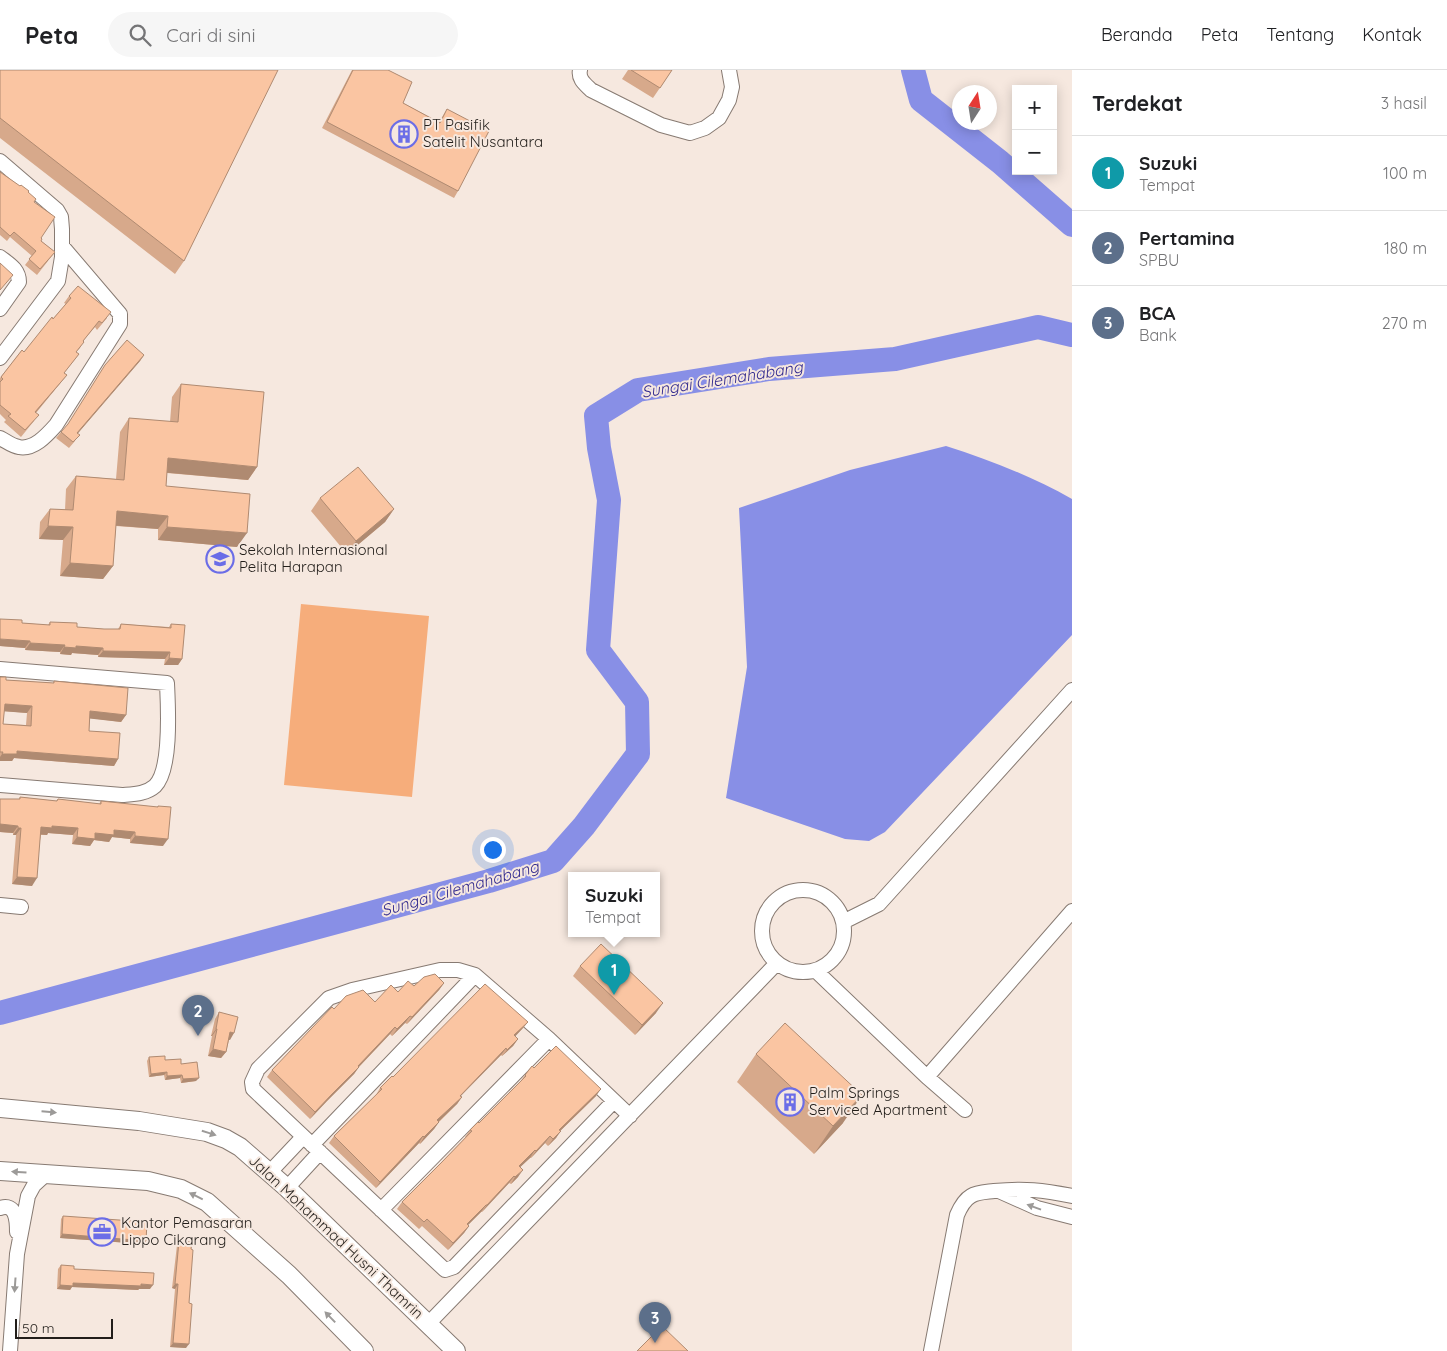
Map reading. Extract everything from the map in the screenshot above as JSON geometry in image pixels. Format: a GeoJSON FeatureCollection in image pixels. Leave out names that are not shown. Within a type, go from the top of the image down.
{"type":"FeatureCollection","features":[{"type":"Feature","properties":{"kind":"street"},"geometry":{"type":"LineString","coordinates":[[580,70],[579,76],[583,83],[591,90],[661,125],[690,133],[705,128],[718,118],[729,100],[732,86],[729,70]]}},
{"type":"Feature","properties":{"kind":"street"},"geometry":{"type":"LineString","coordinates":[[0,161],[57,210],[61,217],[62,246],[58,281],[0,358]]}},
{"type":"Feature","properties":{"kind":"street"},"geometry":{"type":"LineString","coordinates":[[0,438],[20,447],[27,447],[43,439],[56,425],[120,324],[120,314],[62,246]]}},
{"type":"Feature","properties":{"kind":"street"},"geometry":{"type":"LineString","coordinates":[[0,257],[16,270],[19,282],[0,309]]}},
{"type":"Feature","properties":{"kind":"street"},"geometry":{"type":"LineString","coordinates":[[0,669],[167,683],[168,737],[164,766],[159,781],[149,790],[138,794],[0,785]]}},
{"type":"Feature","properties":{"kind":"street"},"geometry":{"type":"LineString","coordinates":[[843,922],[879,904],[1072,690]]}},
{"type":"Feature","properties":{"kind":"street"},"geometry":{"type":"LineString","coordinates":[[801,890],[815,892],[828,898],[837,908],[843,922],[844,934],[841,946],[835,956],[826,964],[806,972],[796,971],[778,963],[768,952],[763,939],[762,925],[767,912],[775,901],[787,893],[801,890]]}},
{"type":"Feature","properties":{"kind":"street"},"geometry":{"type":"LineString","coordinates":[[0,905],[21,907]]}},
{"type":"Feature","properties":{"kind":"street"},"geometry":{"type":"LineString","coordinates":[[927,1077],[1072,911]]}},
{"type":"Feature","properties":{"kind":"street"},"geometry":{"type":"LineString","coordinates":[[428,1324],[778,963]]}},
{"type":"Feature","properties":{"kind":"street"},"geometry":{"type":"LineString","coordinates":[[614,1101],[451,1269],[445,1270],[253,1090],[252,1082],[258,1069],[329,998],[352,990],[440,970],[458,970],[475,975],[549,1039],[630,1116]]}},
{"type":"Feature","properties":{"kind":"street"},"geometry":{"type":"LineString","coordinates":[[815,970],[927,1077],[965,1110]]}},
{"type":"Feature","properties":{"kind":"street"},"geometry":{"type":"LineString","coordinates":[[270,1172],[312,1144],[475,975]]}},
{"type":"Feature","properties":{"kind":"street"},"geometry":{"type":"LineString","coordinates":[[381,1210],[549,1039]]}},
{"type":"Feature","properties":{"kind":"street","name":"Jalan Mohammad Husni Thamrin"},"geometry":{"type":"LineString","coordinates":[[0,1108],[130,1120],[207,1132],[226,1139],[240,1147],[270,1172],[456,1351]]}},
{"type":"Feature","properties":{"kind":"street"},"geometry":{"type":"LineString","coordinates":[[287,1188],[312,1144]]}},
{"type":"Feature","properties":{"kind":"street"},"geometry":{"type":"LineString","coordinates":[[0,1171],[148,1182],[181,1189],[207,1202],[289,1275],[364,1351]]}},
{"type":"Feature","properties":{"kind":"street"},"geometry":{"type":"LineString","coordinates":[[17,1254],[28,1196],[34,1184],[46,1174]]}},
{"type":"Feature","properties":{"kind":"street"},"geometry":{"type":"LineString","coordinates":[[931,1351],[960,1209],[971,1196],[999,1190],[1034,1189],[1072,1196]]}},
{"type":"Feature","properties":{"kind":"street"},"geometry":{"type":"LineString","coordinates":[[999,1190],[1036,1208],[1072,1217]]}},
{"type":"Feature","properties":{"kind":"street"},"geometry":{"type":"LineString","coordinates":[[0,1208],[5,1206],[11,1209],[17,1216],[17,1254],[10,1351]]}},
{"type":"Feature","properties":{"kind":"shaded area"},"geometry":{"type":"Polygon","coordinates":[[[301,604],[429,616],[412,797],[284,785],[301,604]]]}},
{"type":"Feature","properties":{"kind":"water"},"geometry":{"type":"Polygon","coordinates":[[[946,446],[1010,469],[1072,499],[1072,635],[885,832],[869,841],[845,839],[726,798],[747,667],[739,508],[850,470],[946,446]]]}},
{"type":"Feature","properties":{"kind":"building"},"geometry":{"type":"Polygon","coordinates":[[[0,70],[278,70],[184,261],[0,118],[0,70]]]}},
{"type":"Feature","properties":{"kind":"building","name":"PT Pasifik Satelit Nusantara"},"geometry":{"type":"Polygon","coordinates":[[[353,70],[388,70],[412,82],[403,103],[440,123],[447,109],[489,131],[458,191],[327,122],[353,70]]]}},
{"type":"Feature","properties":{"kind":"building"},"geometry":{"type":"Polygon","coordinates":[[[631,70],[672,70],[660,88],[631,70]]]}},
{"type":"Feature","properties":{"kind":"building"},"geometry":{"type":"Polygon","coordinates":[[[0,172],[29,191],[36,199],[34,202],[55,217],[41,238],[41,241],[55,252],[40,269],[29,259],[36,251],[14,232],[10,236],[0,227],[0,172]]]}},
{"type":"Feature","properties":{"kind":"building"},"geometry":{"type":"Polygon","coordinates":[[[0,263],[13,275],[0,290],[0,263]]]}},
{"type":"Feature","properties":{"kind":"building"},"geometry":{"type":"Polygon","coordinates":[[[78,286],[111,312],[102,323],[99,321],[83,341],[76,352],[79,354],[64,373],[67,375],[35,412],[39,415],[25,430],[8,416],[11,414],[0,405],[0,382],[3,379],[1,377],[22,350],[24,352],[52,317],[53,319],[71,298],[69,296],[78,286]]]}},
{"type":"Feature","properties":{"kind":"building"},"geometry":{"type":"Polygon","coordinates":[[[127,340],[144,355],[77,433],[80,435],[73,442],[61,432],[105,365],[127,340]]]}},
{"type":"Feature","properties":{"kind":"building"},"geometry":{"type":"Polygon","coordinates":[[[181,384],[264,392],[257,467],[168,458],[166,486],[250,494],[247,533],[167,527],[168,516],[117,511],[113,566],[70,563],[73,527],[48,526],[50,509],[73,510],[76,476],[124,480],[129,418],[178,422],[181,384]]]}},
{"type":"Feature","properties":{"kind":"building"},"geometry":{"type":"Polygon","coordinates":[[[358,467],[394,509],[356,541],[320,498],[358,467]]]}},
{"type":"Feature","properties":{"kind":"building"},"geometry":{"type":"Polygon","coordinates":[[[0,619],[22,620],[22,623],[50,625],[50,622],[77,623],[77,627],[104,629],[120,629],[121,624],[171,628],[171,624],[185,625],[182,659],[169,658],[170,652],[103,651],[103,648],[64,647],[65,645],[0,639],[0,619]]]}},
{"type":"Feature","properties":{"kind":"building"},"geometry":{"type":"Polygon","coordinates":[[[0,677],[6,677],[6,680],[54,683],[54,681],[128,688],[126,715],[90,711],[89,731],[120,733],[118,759],[17,751],[17,754],[2,754],[3,752],[0,752],[0,677]],[[5,704],[3,724],[31,726],[32,706],[5,704]]]}},
{"type":"Feature","properties":{"kind":"building"},"geometry":{"type":"Polygon","coordinates":[[[20,797],[101,804],[101,801],[171,807],[168,839],[135,836],[135,832],[114,830],[114,835],[95,833],[95,839],[77,837],[78,828],[41,827],[37,878],[17,877],[21,828],[0,824],[0,799],[20,799],[20,797]]]}},
{"type":"Feature","properties":{"kind":"building"},"geometry":{"type":"Polygon","coordinates":[[[601,944],[663,1003],[642,1025],[580,966],[601,944]]]}},
{"type":"Feature","properties":{"kind":"building"},"geometry":{"type":"Polygon","coordinates":[[[435,974],[444,983],[412,1017],[410,1016],[397,1029],[395,1027],[315,1112],[272,1070],[332,1007],[334,1009],[346,996],[363,990],[375,1002],[391,985],[398,992],[408,981],[414,986],[424,977],[435,974]]]}},
{"type":"Feature","properties":{"kind":"building"},"geometry":{"type":"Polygon","coordinates":[[[485,984],[528,1022],[514,1035],[518,1039],[507,1050],[506,1048],[460,1096],[462,1097],[437,1120],[439,1122],[423,1136],[380,1182],[334,1136],[485,984]]]}},
{"type":"Feature","properties":{"kind":"building"},"geometry":{"type":"Polygon","coordinates":[[[219,1012],[238,1017],[234,1033],[230,1032],[226,1052],[213,1049],[219,1012]]]}},
{"type":"Feature","properties":{"kind":"building"},"geometry":{"type":"Polygon","coordinates":[[[785,1023],[862,1095],[833,1126],[756,1054],[785,1023]]]}},
{"type":"Feature","properties":{"kind":"building"},"geometry":{"type":"Polygon","coordinates":[[[556,1046],[601,1089],[559,1130],[561,1131],[553,1139],[550,1136],[519,1166],[523,1170],[514,1176],[467,1224],[469,1226],[453,1243],[427,1219],[424,1222],[402,1202],[472,1131],[470,1130],[526,1076],[532,1066],[534,1068],[556,1046]]]}},
{"type":"Feature","properties":{"kind":"building"},"geometry":{"type":"Polygon","coordinates":[[[165,1056],[165,1060],[181,1059],[181,1064],[197,1062],[199,1078],[183,1079],[182,1075],[167,1076],[167,1072],[151,1074],[149,1057],[165,1056]]]}},
{"type":"Feature","properties":{"kind":"building","name":"Kantor Pemasaran Lippo Cikarang"},"geometry":{"type":"Polygon","coordinates":[[[63,1216],[147,1222],[146,1241],[62,1234],[63,1216]]]}},
{"type":"Feature","properties":{"kind":"building"},"geometry":{"type":"Polygon","coordinates":[[[179,1241],[192,1242],[191,1249],[193,1250],[189,1303],[192,1304],[189,1344],[173,1343],[178,1284],[175,1284],[179,1241]]]}},
{"type":"Feature","properties":{"kind":"building"},"geometry":{"type":"Polygon","coordinates":[[[61,1265],[74,1266],[74,1269],[154,1273],[153,1285],[73,1283],[73,1286],[60,1285],[61,1265]]]}},
{"type":"Feature","properties":{"kind":"building"},"geometry":{"type":"Polygon","coordinates":[[[662,1326],[688,1351],[637,1351],[662,1326]]]}},
{"type":"Feature","properties":{"kind":"waterway","name":"Sungai Cilemahabang"},"geometry":{"type":"LineString","coordinates":[[913,70],[921,100],[1000,162],[1072,225]]}},
{"type":"Feature","properties":{"kind":"waterway","name":"Sungai Cilemahabang"},"geometry":{"type":"LineString","coordinates":[[0,1013],[489,881],[553,861],[584,826],[638,754],[637,702],[598,650],[609,500],[599,448],[596,416],[638,390],[769,369],[895,359],[1038,327],[1072,335]]}},
{"type":"Feature","properties":{"kind":"place","name":"PT Pasifik Satelit Nusantara"},"geometry":{"type":"Point","coordinates":[404,134]}},
{"type":"Feature","properties":{"kind":"place","name":"Sekolah Internasional Pelita Harapan"},"geometry":{"type":"Point","coordinates":[220,559]}},
{"type":"Feature","properties":{"kind":"place","name":"Suzuki"},"geometry":{"type":"Point","coordinates":[614,995]}},
{"type":"Feature","properties":{"kind":"place","name":"Pertamina"},"geometry":{"type":"Point","coordinates":[198,1036]}},
{"type":"Feature","properties":{"kind":"place","name":"Palm Springs Serviced Apartment"},"geometry":{"type":"Point","coordinates":[790,1102]}},
{"type":"Feature","properties":{"kind":"place","name":"Kantor Pemasaran Lippo Cikarang"},"geometry":{"type":"Point","coordinates":[102,1232]}},
{"type":"Feature","properties":{"kind":"place","name":"BCA"},"geometry":{"type":"Point","coordinates":[655,1343]}}]}
